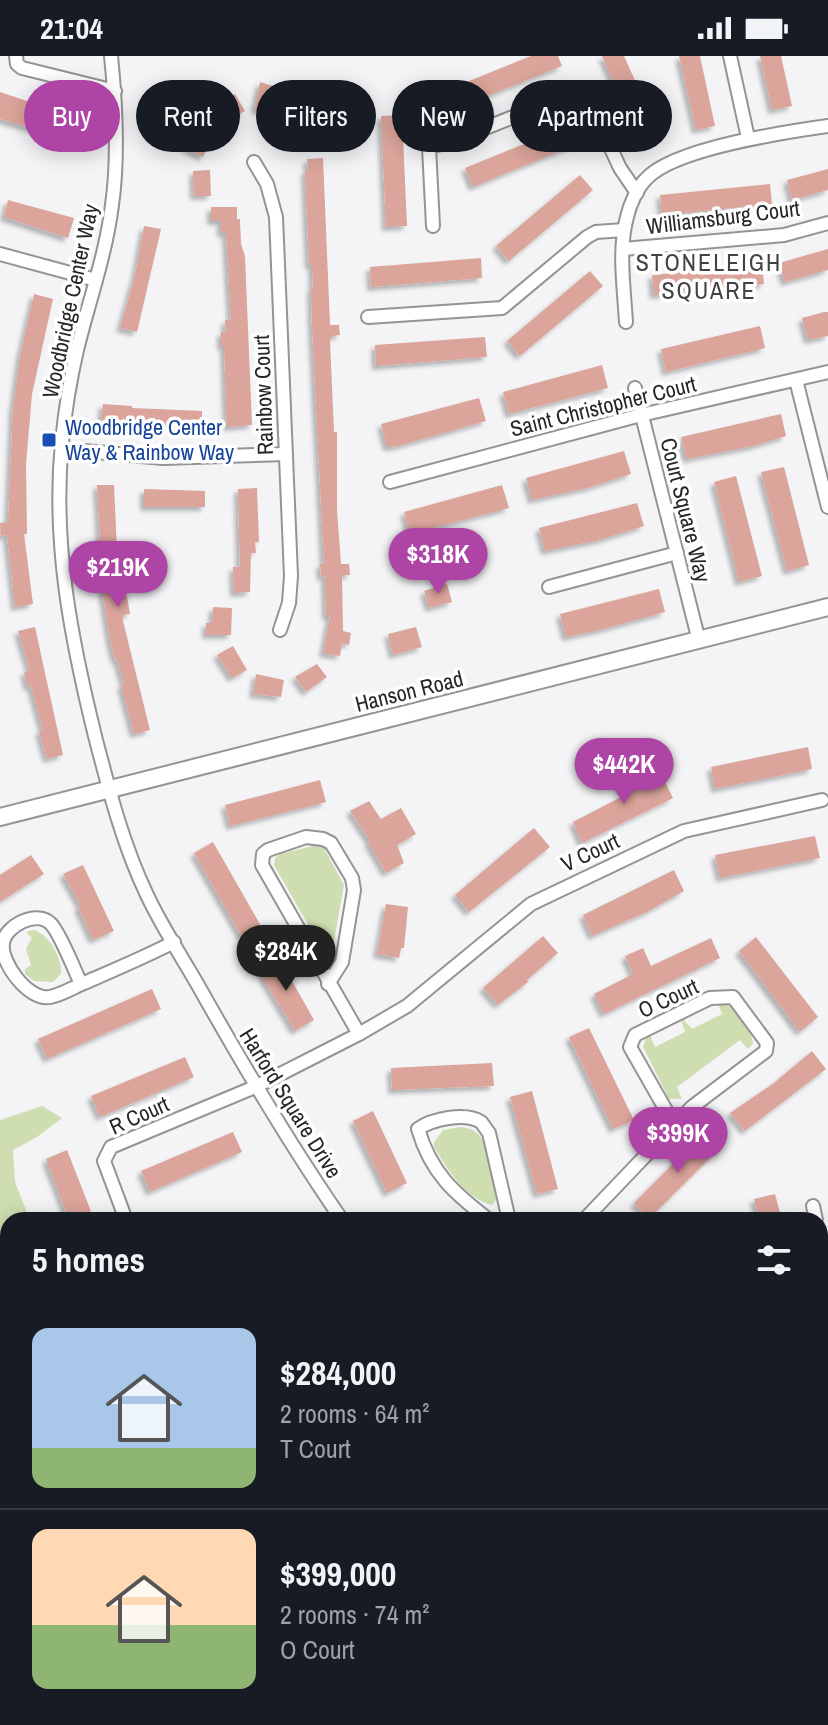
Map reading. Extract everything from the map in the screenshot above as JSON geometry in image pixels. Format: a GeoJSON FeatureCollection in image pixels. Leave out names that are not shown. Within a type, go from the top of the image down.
{"type":"FeatureCollection","features":[{"type":"Feature","properties":{"kind":"street"},"geometry":{"type":"LineString","coordinates":[[16,56],[22,68],[71,80]]}},
{"type":"Feature","properties":{"kind":"street","name":"Woodbridge Center Way"},"geometry":{"type":"LineString","coordinates":[[111,56],[114,80]]}},
{"type":"Feature","properties":{"kind":"street"},"geometry":{"type":"LineString","coordinates":[[730,56],[748,138]]}},
{"type":"Feature","properties":{"kind":"street"},"geometry":{"type":"LineString","coordinates":[[433,226],[429,147],[453,141],[573,93],[588,99],[620,168],[637,193]]}},
{"type":"Feature","properties":{"kind":"street"},"geometry":{"type":"LineString","coordinates":[[626,322],[624,230],[630,206],[646,178],[663,167],[748,138],[828,126]]}},
{"type":"Feature","properties":{"kind":"street","name":"Woodbridge Center Way"},"geometry":{"type":"LineString","coordinates":[[108,789],[86,699],[63,580],[59,529],[66,405],[112,205],[113,152]]}},
{"type":"Feature","properties":{"kind":"street","name":"Rainbow Court"},"geometry":{"type":"LineString","coordinates":[[254,162],[267,184],[276,217],[291,576],[289,603],[280,630]]}},
{"type":"Feature","properties":{"kind":"street","name":"Williamsburg Court"},"geometry":{"type":"LineString","coordinates":[[623,249],[784,235],[828,223]]}},
{"type":"Feature","properties":{"kind":"street"},"geometry":{"type":"LineString","coordinates":[[368,317],[502,308],[587,237],[596,232],[624,230]]}},
{"type":"Feature","properties":{"kind":"street"},"geometry":{"type":"LineString","coordinates":[[0,254],[96,280]]}},
{"type":"Feature","properties":{"kind":"street","name":"Saint Christopher Court"},"geometry":{"type":"LineString","coordinates":[[390,482],[641,415],[828,372]]}},
{"type":"Feature","properties":{"kind":"street"},"geometry":{"type":"LineString","coordinates":[[796,380],[828,507]]}},
{"type":"Feature","properties":{"kind":"street","name":"Court Square Way"},"geometry":{"type":"LineString","coordinates":[[635,388],[699,641]]}},
{"type":"Feature","properties":{"kind":"street"},"geometry":{"type":"LineString","coordinates":[[62,449],[163,458],[286,454]]}},
{"type":"Feature","properties":{"kind":"street"},"geometry":{"type":"LineString","coordinates":[[549,587],[677,553]]}},
{"type":"Feature","properties":{"kind":"street","name":"Hanson Road"},"geometry":{"type":"LineString","coordinates":[[0,817],[828,607]]}},
{"type":"Feature","properties":{"kind":"street","name":"Harford Square Drive"},"geometry":{"type":"LineString","coordinates":[[108,789],[131,859],[148,897],[255,1087],[337,1212]]}},
{"type":"Feature","properties":{"kind":"street","name":"V Court"},"geometry":{"type":"LineString","coordinates":[[359,1034],[407,1006],[531,904],[552,891],[684,831],[822,800]]}},
{"type":"Feature","properties":{"kind":"street"},"geometry":{"type":"LineString","coordinates":[[328,984],[342,962],[354,890],[352,878],[331,843],[306,837],[268,850],[263,854],[262,865],[328,984],[359,1034]]}},
{"type":"Feature","properties":{"kind":"street"},"geometry":{"type":"LineString","coordinates":[[81,984],[51,923],[41,918],[31,918],[9,930],[3,940],[3,949],[22,987],[49,998],[81,984],[174,942]]}},
{"type":"Feature","properties":{"kind":"street","name":"O Court"},"geometry":{"type":"LineString","coordinates":[[592,1212],[675,1126],[692,1107],[766,1051],[767,1043],[733,997],[710,998],[635,1035],[630,1047],[675,1126]]}},
{"type":"Feature","properties":{"kind":"street","name":"R Court"},"geometry":{"type":"LineString","coordinates":[[123,1212],[104,1161],[111,1147],[255,1087],[359,1034]]}},
{"type":"Feature","properties":{"kind":"street"},"geometry":{"type":"LineString","coordinates":[[479,1212],[448,1187],[424,1147],[418,1129],[426,1123],[466,1119],[481,1122],[489,1133],[507,1212]]}},
{"type":"Feature","properties":{"kind":"street"},"geometry":{"type":"LineString","coordinates":[[813,1206],[814,1212]]}},
{"type":"Feature","properties":{"kind":"green space"},"geometry":{"type":"Polygon","coordinates":[[[317,845],[324,848],[344,885],[330,963],[274,865],[275,858],[280,854],[317,845]]]}},
{"type":"Feature","properties":{"kind":"green space"},"geometry":{"type":"Polygon","coordinates":[[[34,930],[50,942],[57,954],[61,974],[53,982],[34,981],[25,974],[25,969],[31,965],[26,949],[32,938],[26,932],[34,930]]]}},
{"type":"Feature","properties":{"kind":"green space"},"geometry":{"type":"Polygon","coordinates":[[[718,1003],[725,1003],[739,1015],[750,1032],[753,1044],[748,1049],[740,1040],[677,1087],[682,1099],[669,1099],[643,1047],[647,1035],[650,1035],[655,1047],[685,1032],[682,1018],[692,1029],[722,1014],[718,1003]]]}},
{"type":"Feature","properties":{"kind":"green space"},"geometry":{"type":"Polygon","coordinates":[[[42,1106],[62,1118],[13,1150],[15,1182],[27,1212],[0,1212],[0,1120],[42,1106]]]}},
{"type":"Feature","properties":{"kind":"green space"},"geometry":{"type":"Polygon","coordinates":[[[461,1127],[477,1133],[486,1148],[496,1200],[492,1205],[465,1189],[434,1147],[443,1130],[461,1127]]]}},
{"type":"Feature","properties":{"kind":"building"},"geometry":{"type":"Polygon","coordinates":[[[531,56],[558,56],[562,66],[527,80],[510,80],[510,87],[494,93],[494,80],[472,80],[531,56]]]}},
{"type":"Feature","properties":{"kind":"building"},"geometry":{"type":"Polygon","coordinates":[[[602,56],[624,56],[635,80],[613,80],[602,56]]]}},
{"type":"Feature","properties":{"kind":"building"},"geometry":{"type":"Polygon","coordinates":[[[679,56],[700,56],[715,126],[696,130],[679,56]]]}},
{"type":"Feature","properties":{"kind":"building"},"geometry":{"type":"Polygon","coordinates":[[[760,56],[781,56],[792,106],[772,110],[760,56]]]}},
{"type":"Feature","properties":{"kind":"building"},"geometry":{"type":"Polygon","coordinates":[[[0,92],[24,100],[24,126],[0,119],[0,92]]]}},
{"type":"Feature","properties":{"kind":"building"},"geometry":{"type":"Polygon","coordinates":[[[392,115],[392,152],[404,152],[407,226],[386,227],[381,116],[392,115]]]}},
{"type":"Feature","properties":{"kind":"building"},"geometry":{"type":"Polygon","coordinates":[[[510,150],[558,152],[473,187],[465,168],[510,150]]]}},
{"type":"Feature","properties":{"kind":"building"},"geometry":{"type":"Polygon","coordinates":[[[323,158],[330,325],[339,325],[340,335],[332,336],[330,341],[334,432],[337,432],[337,510],[341,564],[349,564],[350,575],[342,575],[343,631],[351,633],[349,645],[342,643],[340,656],[323,653],[330,616],[326,616],[325,576],[321,577],[320,564],[324,564],[312,326],[312,265],[309,265],[305,171],[308,171],[307,159],[323,158]]]}},
{"type":"Feature","properties":{"kind":"building"},"geometry":{"type":"Polygon","coordinates":[[[828,169],[828,190],[792,200],[787,180],[828,169]]]}},
{"type":"Feature","properties":{"kind":"building"},"geometry":{"type":"Polygon","coordinates":[[[210,170],[211,196],[194,196],[193,171],[210,170]]]}},
{"type":"Feature","properties":{"kind":"building"},"geometry":{"type":"Polygon","coordinates":[[[580,175],[593,190],[509,261],[496,246],[580,175]]]}},
{"type":"Feature","properties":{"kind":"building"},"geometry":{"type":"Polygon","coordinates":[[[770,184],[772,204],[662,215],[660,195],[770,184]]]}},
{"type":"Feature","properties":{"kind":"building"},"geometry":{"type":"Polygon","coordinates":[[[8,200],[74,218],[68,238],[4,217],[8,200]]]}},
{"type":"Feature","properties":{"kind":"building"},"geometry":{"type":"Polygon","coordinates":[[[211,207],[237,207],[237,219],[240,219],[245,256],[252,425],[227,427],[224,346],[221,346],[221,332],[226,332],[225,320],[231,320],[226,233],[221,233],[221,221],[211,221],[211,207]]]}},
{"type":"Feature","properties":{"kind":"building"},"geometry":{"type":"Polygon","coordinates":[[[144,226],[161,229],[137,332],[120,328],[135,275],[144,226]]]}},
{"type":"Feature","properties":{"kind":"building"},"geometry":{"type":"Polygon","coordinates":[[[828,249],[828,270],[785,282],[779,263],[828,249]]]}},
{"type":"Feature","properties":{"kind":"building"},"geometry":{"type":"Polygon","coordinates":[[[481,258],[482,278],[371,287],[370,267],[481,258]]]}},
{"type":"Feature","properties":{"kind":"building"},"geometry":{"type":"Polygon","coordinates":[[[762,265],[764,284],[654,295],[652,275],[762,265]]]}},
{"type":"Feature","properties":{"kind":"building"},"geometry":{"type":"Polygon","coordinates":[[[590,271],[603,286],[520,356],[507,341],[590,271]]]}},
{"type":"Feature","properties":{"kind":"building"},"geometry":{"type":"Polygon","coordinates":[[[34,294],[53,299],[32,394],[26,464],[27,534],[24,534],[33,604],[15,607],[7,535],[1,536],[0,523],[8,522],[13,408],[20,356],[34,294]]]}},
{"type":"Feature","properties":{"kind":"building"},"geometry":{"type":"Polygon","coordinates":[[[828,312],[828,336],[808,340],[802,318],[828,312]]]}},
{"type":"Feature","properties":{"kind":"building"},"geometry":{"type":"Polygon","coordinates":[[[760,326],[765,348],[666,372],[661,349],[760,326]]]}},
{"type":"Feature","properties":{"kind":"building"},"geometry":{"type":"Polygon","coordinates":[[[485,337],[487,357],[376,366],[375,345],[485,337]]]}},
{"type":"Feature","properties":{"kind":"building"},"geometry":{"type":"Polygon","coordinates":[[[602,365],[608,388],[509,414],[503,392],[602,365]]]}},
{"type":"Feature","properties":{"kind":"building"},"geometry":{"type":"Polygon","coordinates":[[[479,398],[486,421],[387,447],[381,424],[479,398]]]}},
{"type":"Feature","properties":{"kind":"building"},"geometry":{"type":"Polygon","coordinates":[[[103,404],[202,411],[202,427],[101,422],[103,404]]]}},
{"type":"Feature","properties":{"kind":"building"},"geometry":{"type":"Polygon","coordinates":[[[781,414],[786,436],[687,459],[681,437],[781,414]]]}},
{"type":"Feature","properties":{"kind":"building"},"geometry":{"type":"Polygon","coordinates":[[[624,451],[631,474],[532,500],[526,478],[624,451]]]}},
{"type":"Feature","properties":{"kind":"building"},"geometry":{"type":"Polygon","coordinates":[[[784,467],[809,565],[787,571],[761,472],[784,467]]]}},
{"type":"Feature","properties":{"kind":"building"},"geometry":{"type":"Polygon","coordinates":[[[736,476],[762,576],[739,582],[714,482],[736,476]]]}},
{"type":"Feature","properties":{"kind":"building"},"geometry":{"type":"Polygon","coordinates":[[[97,485],[114,485],[117,551],[114,551],[120,597],[127,596],[130,614],[123,615],[123,621],[150,730],[134,734],[121,685],[124,684],[110,640],[104,602],[97,539],[100,539],[97,485]]]}},
{"type":"Feature","properties":{"kind":"building"},"geometry":{"type":"Polygon","coordinates":[[[502,485],[509,508],[410,534],[404,512],[502,485]]]}},
{"type":"Feature","properties":{"kind":"building"},"geometry":{"type":"Polygon","coordinates":[[[257,488],[259,542],[255,542],[256,553],[251,553],[250,592],[234,593],[233,567],[240,567],[238,489],[257,488]]]}},
{"type":"Feature","properties":{"kind":"building"},"geometry":{"type":"Polygon","coordinates":[[[144,489],[205,491],[205,507],[144,507],[144,489]]]}},
{"type":"Feature","properties":{"kind":"building"},"geometry":{"type":"Polygon","coordinates":[[[637,503],[644,526],[600,540],[545,551],[539,528],[637,503]]]}},
{"type":"Feature","properties":{"kind":"building"},"geometry":{"type":"Polygon","coordinates":[[[447,584],[452,602],[429,608],[424,591],[447,584]]]}},
{"type":"Feature","properties":{"kind":"building"},"geometry":{"type":"Polygon","coordinates":[[[659,589],[665,612],[566,637],[560,614],[659,589]]]}},
{"type":"Feature","properties":{"kind":"building"},"geometry":{"type":"Polygon","coordinates":[[[213,607],[232,608],[231,635],[206,635],[206,623],[212,623],[213,607]]]}},
{"type":"Feature","properties":{"kind":"building"},"geometry":{"type":"Polygon","coordinates":[[[35,627],[63,755],[47,759],[39,731],[43,730],[24,672],[30,670],[18,631],[35,627]]]}},
{"type":"Feature","properties":{"kind":"building"},"geometry":{"type":"Polygon","coordinates":[[[416,627],[422,647],[393,655],[388,634],[416,627]]]}},
{"type":"Feature","properties":{"kind":"building"},"geometry":{"type":"Polygon","coordinates":[[[233,646],[247,670],[232,678],[217,655],[233,646]]]}},
{"type":"Feature","properties":{"kind":"building"},"geometry":{"type":"Polygon","coordinates":[[[317,664],[327,677],[306,692],[295,677],[317,664]]]}},
{"type":"Feature","properties":{"kind":"building"},"geometry":{"type":"Polygon","coordinates":[[[256,674],[284,680],[281,697],[253,694],[256,674]]]}},
{"type":"Feature","properties":{"kind":"building"},"geometry":{"type":"Polygon","coordinates":[[[808,747],[812,769],[715,789],[711,767],[808,747]]]}},
{"type":"Feature","properties":{"kind":"building"},"geometry":{"type":"Polygon","coordinates":[[[634,766],[644,788],[663,778],[673,798],[582,843],[573,822],[629,793],[619,773],[634,766]]]}},
{"type":"Feature","properties":{"kind":"building"},"geometry":{"type":"Polygon","coordinates":[[[320,780],[326,802],[230,826],[225,805],[320,780]]]}},
{"type":"Feature","properties":{"kind":"building"},"geometry":{"type":"Polygon","coordinates":[[[369,801],[381,819],[401,808],[416,834],[397,845],[404,863],[386,873],[350,811],[369,801]]]}},
{"type":"Feature","properties":{"kind":"building"},"geometry":{"type":"Polygon","coordinates":[[[534,828],[550,847],[469,912],[455,895],[534,828]]]}},
{"type":"Feature","properties":{"kind":"building"},"geometry":{"type":"Polygon","coordinates":[[[815,836],[820,858],[720,878],[715,855],[815,836]]]}},
{"type":"Feature","properties":{"kind":"building"},"geometry":{"type":"Polygon","coordinates":[[[213,842],[261,926],[242,937],[194,853],[213,842]]]}},
{"type":"Feature","properties":{"kind":"building"},"geometry":{"type":"Polygon","coordinates":[[[31,855],[44,874],[0,902],[0,875],[31,855]]]}},
{"type":"Feature","properties":{"kind":"building"},"geometry":{"type":"Polygon","coordinates":[[[83,865],[114,931],[93,940],[78,907],[81,906],[63,874],[83,865]]]}},
{"type":"Feature","properties":{"kind":"building"},"geometry":{"type":"Polygon","coordinates":[[[674,870],[684,891],[649,911],[592,936],[583,915],[674,870]]]}},
{"type":"Feature","properties":{"kind":"building"},"geometry":{"type":"Polygon","coordinates":[[[386,904],[408,907],[404,948],[401,948],[399,958],[377,954],[386,904]]]}},
{"type":"Feature","properties":{"kind":"building"},"geometry":{"type":"Polygon","coordinates":[[[543,936],[558,953],[498,1005],[483,988],[543,936]]]}},
{"type":"Feature","properties":{"kind":"building"},"geometry":{"type":"Polygon","coordinates":[[[756,937],[818,1017],[800,1032],[739,951],[756,937]]]}},
{"type":"Feature","properties":{"kind":"building"},"geometry":{"type":"Polygon","coordinates":[[[711,938],[720,958],[604,1014],[594,994],[633,974],[625,956],[643,948],[651,966],[711,938]]]}},
{"type":"Feature","properties":{"kind":"building"},"geometry":{"type":"Polygon","coordinates":[[[278,956],[314,1020],[295,1031],[259,966],[278,956]]]}},
{"type":"Feature","properties":{"kind":"building"},"geometry":{"type":"Polygon","coordinates":[[[152,989],[161,1009],[47,1059],[38,1039],[152,989]]]}},
{"type":"Feature","properties":{"kind":"building"},"geometry":{"type":"Polygon","coordinates":[[[589,1028],[634,1120],[613,1129],[569,1037],[589,1028]]]}},
{"type":"Feature","properties":{"kind":"building"},"geometry":{"type":"Polygon","coordinates":[[[812,1051],[826,1069],[745,1131],[730,1113],[774,1083],[812,1051]]]}},
{"type":"Feature","properties":{"kind":"building"},"geometry":{"type":"Polygon","coordinates":[[[185,1057],[194,1077],[100,1117],[91,1096],[185,1057]]]}},
{"type":"Feature","properties":{"kind":"building"},"geometry":{"type":"Polygon","coordinates":[[[492,1063],[494,1086],[392,1090],[391,1068],[492,1063]]]}},
{"type":"Feature","properties":{"kind":"building"},"geometry":{"type":"Polygon","coordinates":[[[532,1091],[558,1189],[537,1194],[510,1097],[532,1091]]]}},
{"type":"Feature","properties":{"kind":"building"},"geometry":{"type":"Polygon","coordinates":[[[373,1111],[407,1183],[387,1193],[353,1121],[373,1111]]]}},
{"type":"Feature","properties":{"kind":"building"},"geometry":{"type":"Polygon","coordinates":[[[706,1131],[721,1147],[656,1212],[642,1212],[634,1203],[706,1131]]]}},
{"type":"Feature","properties":{"kind":"building"},"geometry":{"type":"Polygon","coordinates":[[[233,1132],[242,1152],[150,1192],[141,1171],[233,1132]]]}},
{"type":"Feature","properties":{"kind":"building"},"geometry":{"type":"Polygon","coordinates":[[[67,1150],[91,1211],[66,1212],[46,1159],[67,1150]]]}},
{"type":"Feature","properties":{"kind":"building"},"geometry":{"type":"Polygon","coordinates":[[[775,1194],[780,1212],[757,1212],[754,1199],[775,1194]]]}},
{"type":"Feature","properties":{"kind":"place","name":"Woodbridge Center Way & Rainbow Way"},"geometry":{"type":"Point","coordinates":[49,440]}},
{"type":"Feature","properties":{"kind":"district","name":"STONELEIGH SQUARE"},"geometry":{"type":"Point","coordinates":[709,277]}}]}
